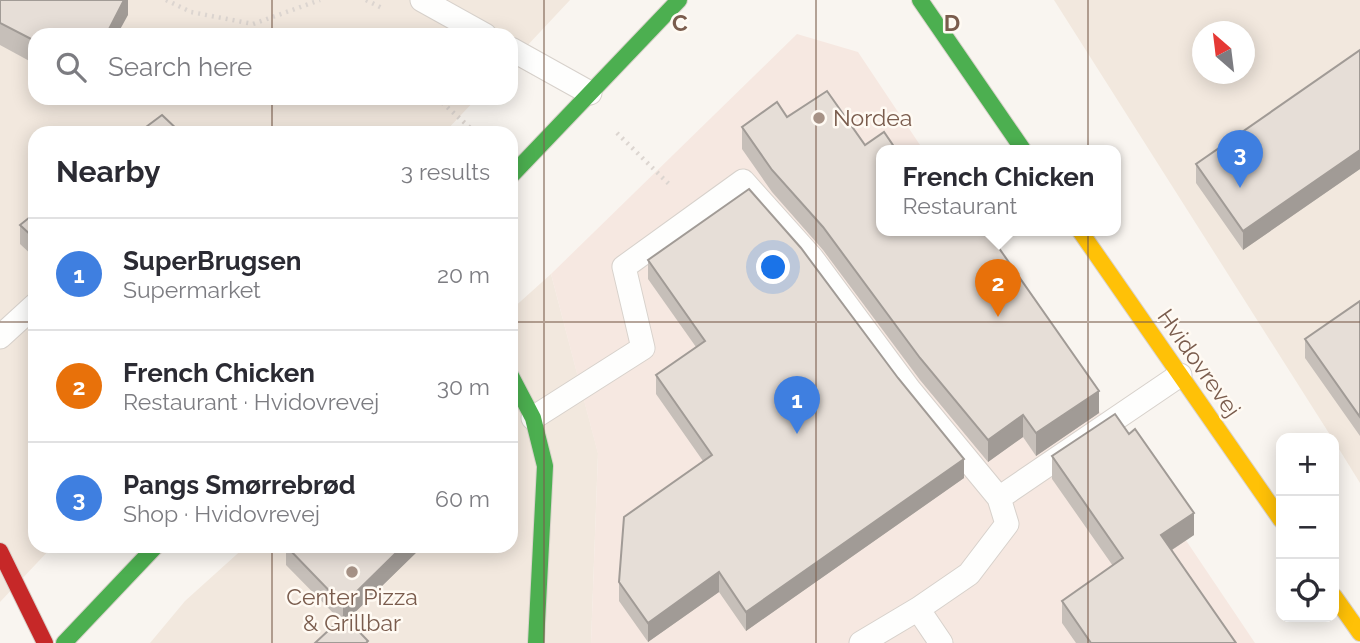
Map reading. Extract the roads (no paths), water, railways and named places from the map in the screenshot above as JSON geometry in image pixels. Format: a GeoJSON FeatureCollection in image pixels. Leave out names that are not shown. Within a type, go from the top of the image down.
{"type":"FeatureCollection","features":[{"type":"Feature","properties":{"kind":"street"},"geometry":{"type":"LineString","coordinates":[[518,169],[679,0]]}},
{"type":"Feature","properties":{"kind":"street"},"geometry":{"type":"LineString","coordinates":[[920,0],[1020,145]]}},
{"type":"Feature","properties":{"kind":"street","name":"Hvidovrevej"},"geometry":{"type":"LineString","coordinates":[[1083,236],[1276,513]]}},
{"type":"Feature","properties":{"kind":"street"},"geometry":{"type":"LineString","coordinates":[[518,389],[533,418],[545,466],[536,643]]}},
{"type":"Feature","properties":{"kind":"street"},"geometry":{"type":"LineString","coordinates":[[0,551],[45,643]]}},
{"type":"Feature","properties":{"kind":"street"},"geometry":{"type":"LineString","coordinates":[[64,643],[149,553]]}},
{"type":"Feature","properties":{"kind":"street"},"geometry":{"type":"LineString","coordinates":[[1339,603],[1360,634]]}},
{"type":"Feature","properties":{"kind":"lane"},"geometry":{"type":"LineString","coordinates":[[422,0],[472,28]]}},
{"type":"Feature","properties":{"kind":"lane"},"geometry":{"type":"LineString","coordinates":[[518,53],[587,96]]}},
{"type":"Feature","properties":{"kind":"lane"},"geometry":{"type":"LineString","coordinates":[[533,418],[643,348],[624,267],[743,181],[812,258],[909,389],[999,498],[1007,524],[969,574],[861,643]]}},
{"type":"Feature","properties":{"kind":"lane"},"geometry":{"type":"LineString","coordinates":[[0,337],[28,311]]}},
{"type":"Feature","properties":{"kind":"lane"},"geometry":{"type":"LineString","coordinates":[[999,498],[1180,375]]}},
{"type":"Feature","properties":{"kind":"lane"},"geometry":{"type":"LineString","coordinates":[[918,609],[941,643]]}},
{"type":"Feature","properties":{"kind":"place","name":"Nordea"},"geometry":{"type":"Point","coordinates":[819,118]}},
{"type":"Feature","properties":{"kind":"place","name":"Pangs Smørrebrød"},"geometry":{"type":"Point","coordinates":[1240,188]}},
{"type":"Feature","properties":{"kind":"place","name":"French Chicken"},"geometry":{"type":"Point","coordinates":[998,317]}},
{"type":"Feature","properties":{"kind":"place","name":"SuperBrugsen"},"geometry":{"type":"Point","coordinates":[797,434]}},
{"type":"Feature","properties":{"kind":"place","name":"Center Pizza & Grillbar"},"geometry":{"type":"Point","coordinates":[352,572]}}]}
